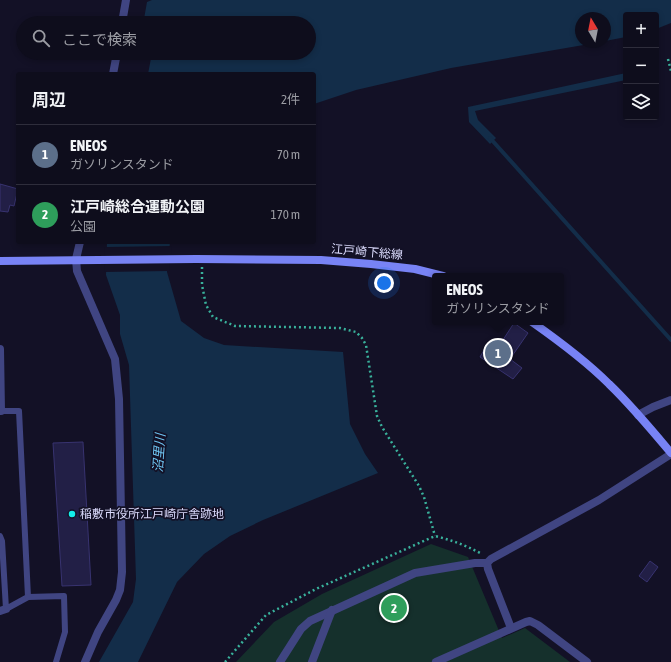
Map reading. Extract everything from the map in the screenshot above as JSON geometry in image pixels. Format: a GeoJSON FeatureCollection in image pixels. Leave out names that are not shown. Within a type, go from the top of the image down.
{"type":"FeatureCollection","features":[{"type":"Feature","properties":{"kind":"main road","name":"江戸崎下総線"},"geometry":{"type":"LineString","coordinates":[[0,261],[76,259],[321,260],[415,269],[432,273]]}},
{"type":"Feature","properties":{"kind":"main road"},"geometry":{"type":"LineString","coordinates":[[536,325],[563,344],[609,384],[671,453]]}},
{"type":"Feature","properties":{"kind":"street"},"geometry":{"type":"LineString","coordinates":[[123,16],[126,0]]}},
{"type":"Feature","properties":{"kind":"street"},"geometry":{"type":"LineString","coordinates":[[113,72],[116,60]]}},
{"type":"Feature","properties":{"kind":"street"},"geometry":{"type":"LineString","coordinates":[[80,244],[76,259],[77,271],[115,359],[119,399],[122,572],[120,590],[116,600],[98,632],[85,662]]}},
{"type":"Feature","properties":{"kind":"street"},"geometry":{"type":"LineString","coordinates":[[0,349],[0,411]]}},
{"type":"Feature","properties":{"kind":"street"},"geometry":{"type":"LineString","coordinates":[[638,415],[652,407],[671,400]]}},
{"type":"Feature","properties":{"kind":"street"},"geometry":{"type":"LineString","coordinates":[[280,662],[301,629],[306,624],[332,610],[415,573],[489,561],[599,500],[671,453]]}},
{"type":"Feature","properties":{"kind":"street"},"geometry":{"type":"LineString","coordinates":[[489,561],[488,569],[511,628]]}},
{"type":"Feature","properties":{"kind":"street"},"geometry":{"type":"LineString","coordinates":[[312,662],[332,610]]}},
{"type":"Feature","properties":{"kind":"street"},"geometry":{"type":"LineString","coordinates":[[436,662],[526,622],[535,623],[587,662]]}},
{"type":"Feature","properties":{"kind":"lane"},"geometry":{"type":"LineString","coordinates":[[0,411],[19,411],[28,597]]}},
{"type":"Feature","properties":{"kind":"lane"},"geometry":{"type":"LineString","coordinates":[[0,536],[2,541],[3,610],[28,597],[64,596],[65,632],[56,662]]}},
{"type":"Feature","properties":{"kind":"path"},"geometry":{"type":"LineString","coordinates":[[668,59],[671,72]]}},
{"type":"Feature","properties":{"kind":"path"},"geometry":{"type":"LineString","coordinates":[[199,259],[206,305],[214,317],[235,326],[340,328],[359,334],[366,345],[377,416],[382,427],[419,486],[424,497],[435,536]]}},
{"type":"Feature","properties":{"kind":"path"},"geometry":{"type":"LineString","coordinates":[[225,662],[266,615],[316,590],[435,536],[468,546],[489,561]]}},
{"type":"Feature","properties":{"kind":"green space"},"geometry":{"type":"Polygon","coordinates":[[[431,544],[468,557],[502,638],[525,628],[570,662],[236,662],[274,622],[322,594],[431,544]]]}},
{"type":"Feature","properties":{"kind":"water"},"geometry":{"type":"Polygon","coordinates":[[[152,0],[671,0],[671,23],[659,28],[659,12],[623,12],[623,38],[611,40],[611,12],[575,12],[575,47],[451,68],[356,90],[316,103],[316,72],[148,72],[151,60],[316,60],[316,16],[145,16],[147,2],[152,0]]]}},
{"type":"Feature","properties":{"kind":"water"},"geometry":{"type":"Polygon","coordinates":[[[623,74],[623,81],[475,111],[478,120],[496,138],[490,144],[469,122],[468,107],[623,74]]]}},
{"type":"Feature","properties":{"kind":"water","name":"沼里川"},"geometry":{"type":"Polygon","coordinates":[[[107,244],[170,244],[167,272],[181,321],[204,338],[224,345],[343,352],[350,424],[365,454],[378,473],[263,520],[230,536],[204,554],[177,582],[138,662],[99,662],[133,602],[136,579],[129,365],[120,334],[120,315],[106,275],[107,244]]]}},
{"type":"Feature","properties":{"kind":"pier"},"geometry":{"type":"Polygon","coordinates":[[[172,246],[169,271],[104,272],[105,247],[172,246]]]}},
{"type":"Feature","properties":{"kind":"building"},"geometry":{"type":"Polygon","coordinates":[[[0,184],[16,188],[14,206],[10,205],[8,212],[0,211],[0,184]]]}},
{"type":"Feature","properties":{"kind":"building"},"geometry":{"type":"Polygon","coordinates":[[[513,325],[517,325],[528,333],[510,359],[522,368],[513,379],[480,357],[488,343],[497,349],[513,325]]]}},
{"type":"Feature","properties":{"kind":"building","name":"稲敷市役所江戸崎庁舎跡地"},"geometry":{"type":"Polygon","coordinates":[[[83,442],[91,585],[62,586],[53,443],[83,442]]]}},
{"type":"Feature","properties":{"kind":"building"},"geometry":{"type":"Polygon","coordinates":[[[650,561],[658,567],[647,582],[639,576],[650,561]]]}},
{"type":"Feature","properties":{"kind":"waterway"},"geometry":{"type":"LineString","coordinates":[[490,138],[671,340]]}},
{"type":"Feature","properties":{"kind":"place","name":"ENEOS"},"geometry":{"type":"Point","coordinates":[498,353]}},
{"type":"Feature","properties":{"kind":"place","name":"稲敷市役所江戸崎庁舎跡地"},"geometry":{"type":"Point","coordinates":[72,514]}},
{"type":"Feature","properties":{"kind":"place","name":"江戸崎総合運動公園"},"geometry":{"type":"Point","coordinates":[394,608]}}]}
